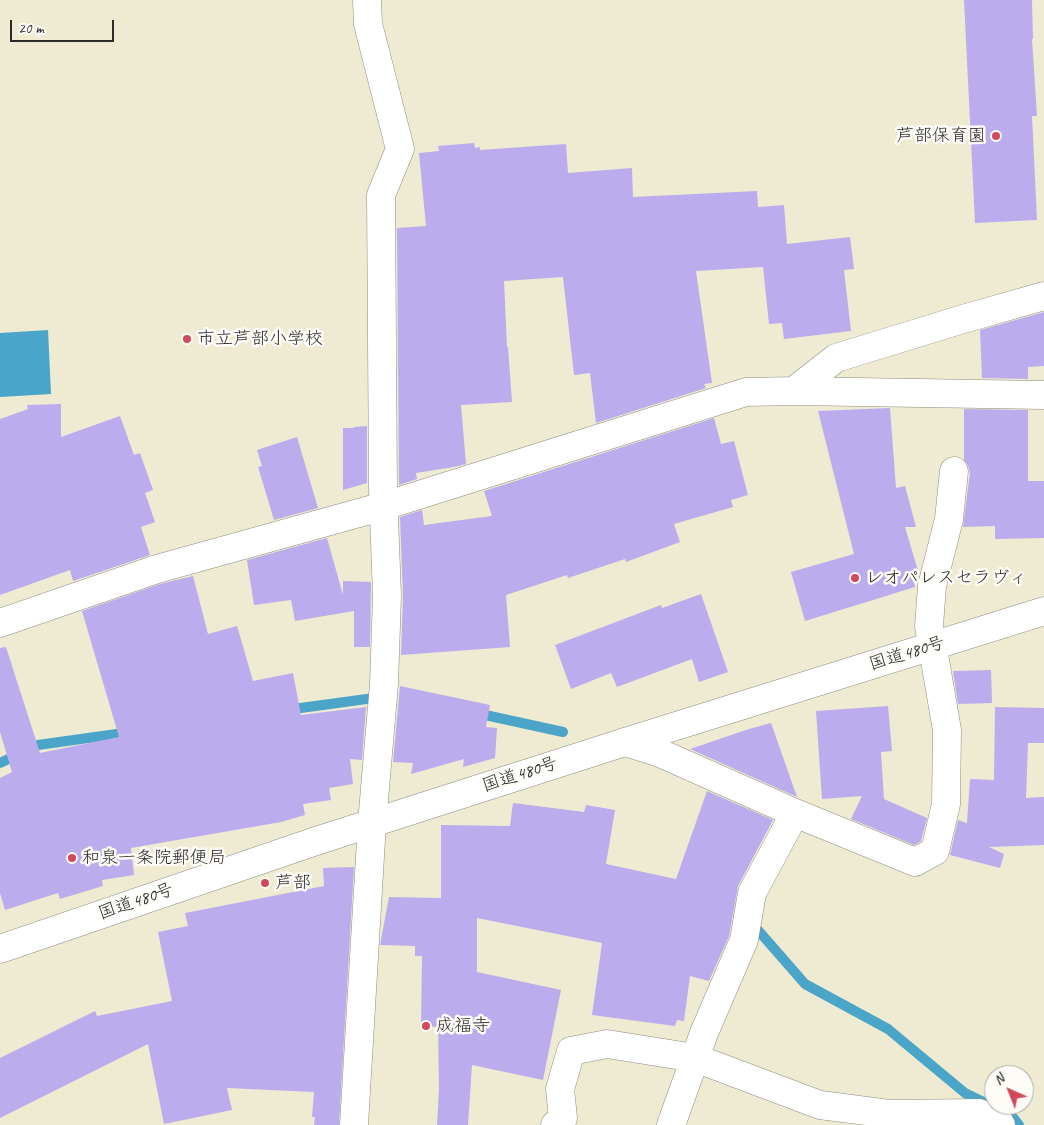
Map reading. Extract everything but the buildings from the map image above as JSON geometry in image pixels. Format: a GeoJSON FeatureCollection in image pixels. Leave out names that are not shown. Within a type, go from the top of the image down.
{"type":"FeatureCollection","features":[{"type":"Feature","properties":{"kind":"main road"},"geometry":{"type":"LineString","coordinates":[[354,1125],[372,823],[384,674],[386,596],[381,195],[400,149],[368,24],[367,0]]}},
{"type":"Feature","properties":{"kind":"main road"},"geometry":{"type":"LineString","coordinates":[[794,392],[836,358],[1044,296]]}},
{"type":"Feature","properties":{"kind":"main road"},"geometry":{"type":"LineString","coordinates":[[0,623],[157,569],[384,506],[746,392],[1044,395]]}},
{"type":"Feature","properties":{"kind":"main road"},"geometry":{"type":"LineString","coordinates":[[624,742],[660,753],[795,813],[915,862],[935,851],[946,804],[947,730],[929,626],[932,586],[949,519],[954,471]]}},
{"type":"Feature","properties":{"kind":"main road","name":"国道480号"},"geometry":{"type":"LineString","coordinates":[[0,949],[316,841],[624,742],[1044,611]]}},
{"type":"Feature","properties":{"kind":"main road"},"geometry":{"type":"LineString","coordinates":[[671,1125],[704,1033],[744,940],[752,893],[795,813]]}},
{"type":"Feature","properties":{"kind":"main road"},"geometry":{"type":"LineString","coordinates":[[555,1125],[563,1118],[560,1089],[571,1051],[606,1044],[695,1058],[820,1105],[889,1114],[979,1113],[999,1122],[1001,1125]]}},
{"type":"Feature","properties":{"kind":"water"},"geometry":{"type":"Polygon","coordinates":[[[48,330],[51,394],[0,397],[0,333],[48,330]]]}},
{"type":"Feature","properties":{"kind":"waterway"},"geometry":{"type":"LineString","coordinates":[[286,710],[374,698]]}},
{"type":"Feature","properties":{"kind":"waterway"},"geometry":{"type":"LineString","coordinates":[[476,713],[563,732]]}},
{"type":"Feature","properties":{"kind":"waterway"},"geometry":{"type":"LineString","coordinates":[[0,763],[38,745],[131,732]]}},
{"type":"Feature","properties":{"kind":"waterway"},"geometry":{"type":"LineString","coordinates":[[757,929],[805,984],[888,1029],[965,1093],[1012,1116],[1019,1125]]}},
{"type":"Feature","properties":{"kind":"place","name":"芦部保育園"},"geometry":{"type":"Point","coordinates":[996,136]}},
{"type":"Feature","properties":{"kind":"place","name":"市立芦部小学校"},"geometry":{"type":"Point","coordinates":[187,339]}},
{"type":"Feature","properties":{"kind":"place","name":"レオパレスセラヴィ"},"geometry":{"type":"Point","coordinates":[855,578]}},
{"type":"Feature","properties":{"kind":"place","name":"和泉一条院郵便局"},"geometry":{"type":"Point","coordinates":[72,858]}},
{"type":"Feature","properties":{"kind":"place","name":"芦部"},"geometry":{"type":"Point","coordinates":[265,883]}},
{"type":"Feature","properties":{"kind":"place","name":"成福寺"},"geometry":{"type":"Point","coordinates":[426,1026]}}]}
